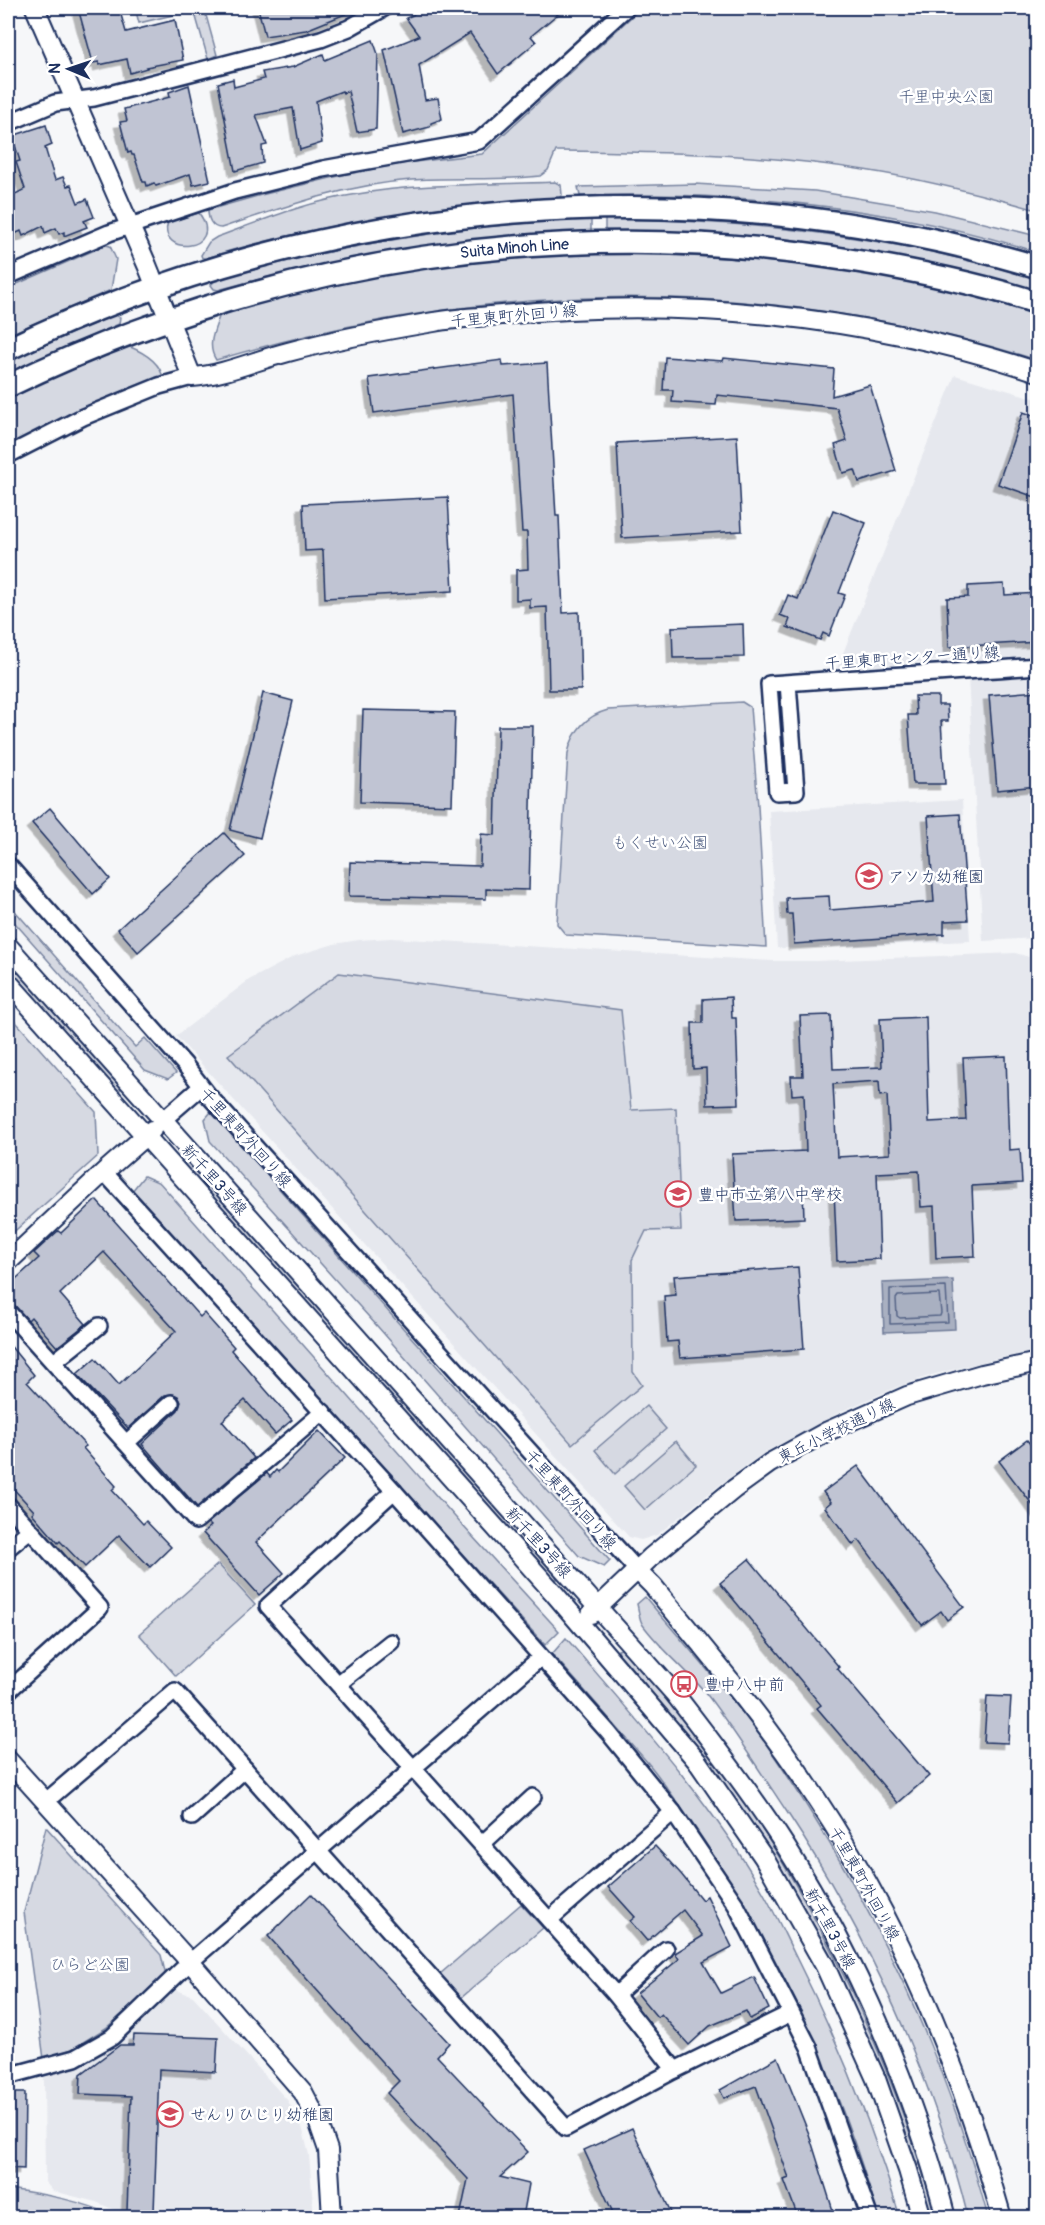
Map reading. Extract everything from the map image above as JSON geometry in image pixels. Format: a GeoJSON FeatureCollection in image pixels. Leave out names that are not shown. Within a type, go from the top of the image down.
{"type":"FeatureCollection","features":[{"type":"Feature","properties":{"kind":"main road"},"geometry":{"type":"LineString","coordinates":[[8,349],[79,316],[156,287],[262,255],[375,230],[491,214],[603,207],[731,211],[817,220],[913,236],[1038,267]]}},
{"type":"Feature","properties":{"kind":"main road","name":"Suita Minoh Line"},"geometry":{"type":"LineString","coordinates":[[8,387],[88,350],[169,319],[269,288],[365,267],[436,255],[550,243],[680,242],[795,251],[908,270],[1038,303]]}},
{"type":"Feature","properties":{"kind":"street"},"geometry":{"type":"LineString","coordinates":[[34,8],[156,287],[192,377]]}},
{"type":"Feature","properties":{"kind":"street"},"geometry":{"type":"LineString","coordinates":[[8,123],[55,103],[94,98],[321,39],[349,28],[384,8]]}},
{"type":"Feature","properties":{"kind":"street"},"geometry":{"type":"LineString","coordinates":[[8,276],[129,227],[235,192],[306,173],[479,141],[626,8]]}},
{"type":"Feature","properties":{"kind":"street","name":"千里東町外回り線"},"geometry":{"type":"LineString","coordinates":[[8,455],[83,417],[159,386],[192,377],[215,374],[289,351],[336,340],[419,325],[529,312],[590,309],[710,310],[785,317],[901,335],[1038,372]]}},
{"type":"Feature","properties":{"kind":"street","name":"千里東町センター通り線"},"geometry":{"type":"LineString","coordinates":[[788,683],[796,790],[777,792],[769,684],[1038,666]]}},
{"type":"Feature","properties":{"kind":"street"},"geometry":{"type":"LineString","coordinates":[[774,745],[793,744]]}},
{"type":"Feature","properties":{"kind":"street","name":"千里東町外回り線"},"geometry":{"type":"LineString","coordinates":[[8,865],[185,1065],[201,1087],[636,1570],[653,1586],[741,1692],[814,1794],[852,1856],[918,1983],[956,2073],[989,2170],[1002,2217]]}},
{"type":"Feature","properties":{"kind":"street","name":"新千里3号線"},"geometry":{"type":"LineString","coordinates":[[8,946],[674,1693],[739,1778],[787,1849],[829,1921],[862,1990],[895,2066],[923,2142],[946,2217]]}},
{"type":"Feature","properties":{"kind":"street","name":"新千里3号線"},"geometry":{"type":"LineString","coordinates":[[8,982],[580,1623],[697,1761],[764,1858],[808,1933],[846,2010],[876,2079],[922,2217]]}},
{"type":"Feature","properties":{"kind":"street"},"geometry":{"type":"LineString","coordinates":[[8,1262],[104,1172],[201,1087]]}},
{"type":"Feature","properties":{"kind":"street"},"geometry":{"type":"LineString","coordinates":[[104,1172],[394,1491],[608,1732],[673,1812],[736,1905],[809,2047],[870,2217]]}},
{"type":"Feature","properties":{"kind":"street"},"geometry":{"type":"LineString","coordinates":[[8,1312],[196,1521],[323,1412]]}},
{"type":"Feature","properties":{"kind":"street"},"geometry":{"type":"LineString","coordinates":[[54,1362],[99,1326]]}},
{"type":"Feature","properties":{"kind":"street","name":"東丘小学校通り線"},"geometry":{"type":"LineString","coordinates":[[580,1623],[636,1570],[734,1489],[770,1463],[828,1431],[907,1396],[982,1374],[1038,1362]]}},
{"type":"Feature","properties":{"kind":"street"},"geometry":{"type":"LineString","coordinates":[[126,1443],[171,1403]]}},
{"type":"Feature","properties":{"kind":"street"},"geometry":{"type":"LineString","coordinates":[[394,1491],[268,1606],[616,1995],[675,2070]]}},
{"type":"Feature","properties":{"kind":"street"},"geometry":{"type":"LineString","coordinates":[[8,1505],[100,1608],[8,1690]]}},
{"type":"Feature","properties":{"kind":"street"},"geometry":{"type":"LineString","coordinates":[[8,1548],[30,1530]]}},
{"type":"Feature","properties":{"kind":"street"},"geometry":{"type":"LineString","coordinates":[[338,1684],[391,1642]]}},
{"type":"Feature","properties":{"kind":"street"},"geometry":{"type":"LineString","coordinates":[[8,2076],[75,2058],[112,2037],[190,1962],[540,1658]]}},
{"type":"Feature","properties":{"kind":"street"},"geometry":{"type":"LineString","coordinates":[[45,1802],[175,1691],[566,2128],[675,2070],[791,2013]]}},
{"type":"Feature","properties":{"kind":"street"},"geometry":{"type":"LineString","coordinates":[[8,1760],[190,1962],[303,2092],[318,2121],[328,2150],[332,2217]]}},
{"type":"Feature","properties":{"kind":"street"},"geometry":{"type":"LineString","coordinates":[[192,1817],[245,1769]]}},
{"type":"Feature","properties":{"kind":"street"},"geometry":{"type":"LineString","coordinates":[[482,1844],[533,1797]]}},
{"type":"Feature","properties":{"kind":"street"},"geometry":{"type":"LineString","coordinates":[[549,1920],[673,1812]]}},
{"type":"Feature","properties":{"kind":"street"},"geometry":{"type":"LineString","coordinates":[[616,1995],[666,1949]]}},
{"type":"Feature","properties":{"kind":"shaded area"},"geometry":{"type":"Polygon","coordinates":[[[955,375],[1037,399],[1037,938],[983,941],[967,659],[837,668],[955,375]]]}},
{"type":"Feature","properties":{"kind":"shaded area","name":"アソカ幼稚園"},"geometry":{"type":"Polygon","coordinates":[[[962,800],[970,941],[777,948],[769,811],[962,800]]]}},
{"type":"Feature","properties":{"kind":"shaded area","name":"豊中市立第八中学校"},"geometry":{"type":"Polygon","coordinates":[[[391,938],[773,961],[1015,953],[1029,957],[1034,971],[1037,1025],[1037,1351],[932,1375],[897,1387],[842,1411],[765,1452],[657,1535],[641,1540],[629,1537],[176,1036],[249,980],[295,956],[334,944],[391,938]]]}},
{"type":"Feature","properties":{"kind":"shaded area","name":"せんりひじり幼稚園"},"geometry":{"type":"Polygon","coordinates":[[[176,1990],[193,1996],[288,2101],[302,2127],[309,2155],[314,2217],[131,2217],[96,2202],[53,2191],[45,2182],[44,2078],[80,2065],[115,2045],[176,1990]]]}},
{"type":"Feature","properties":{"kind":"green space"},"geometry":{"type":"Polygon","coordinates":[[[135,8],[204,8],[217,55],[208,59],[194,10],[139,23],[135,8]]]}},
{"type":"Feature","properties":{"kind":"green space","name":"千里中央公園"},"geometry":{"type":"Polygon","coordinates":[[[641,8],[1037,8],[1037,210],[930,182],[826,164],[710,154],[556,151],[548,170],[540,176],[427,179],[386,183],[314,198],[221,228],[211,222],[208,210],[261,195],[351,173],[406,163],[482,154],[641,8]]]}},
{"type":"Feature","properties":{"kind":"green space"},"geometry":{"type":"Polygon","coordinates":[[[555,182],[561,185],[562,195],[559,198],[425,211],[337,225],[249,245],[206,258],[202,258],[201,255],[209,242],[217,237],[286,212],[340,197],[382,190],[431,186],[555,182]]]}},
{"type":"Feature","properties":{"kind":"green space"},"geometry":{"type":"Polygon","coordinates":[[[695,184],[815,191],[935,211],[1037,236],[1037,252],[955,230],[828,207],[700,196],[580,196],[578,187],[695,184]]]}},
{"type":"Feature","properties":{"kind":"green space"},"geometry":{"type":"Polygon","coordinates":[[[199,213],[205,226],[204,236],[198,242],[190,245],[180,245],[172,241],[167,233],[168,222],[199,213]]]}},
{"type":"Feature","properties":{"kind":"green space"},"geometry":{"type":"Polygon","coordinates":[[[591,219],[591,231],[449,243],[310,267],[218,290],[211,285],[215,280],[308,256],[401,238],[495,226],[591,219]]]}},
{"type":"Feature","properties":{"kind":"green space"},"geometry":{"type":"Polygon","coordinates":[[[605,219],[769,227],[877,241],[984,264],[1037,279],[1037,291],[979,275],[831,245],[728,234],[605,231],[605,219]]]}},
{"type":"Feature","properties":{"kind":"green space"},"geometry":{"type":"Polygon","coordinates":[[[106,245],[110,246],[116,259],[111,290],[8,335],[8,288],[106,245]]]}},
{"type":"Feature","properties":{"kind":"green space"},"geometry":{"type":"Polygon","coordinates":[[[592,253],[696,256],[765,261],[890,278],[954,292],[1038,315],[1037,360],[935,332],[832,313],[729,301],[626,297],[524,302],[421,313],[318,333],[216,360],[213,354],[212,337],[220,314],[250,306],[339,284],[430,267],[510,258],[592,253]]]}},
{"type":"Feature","properties":{"kind":"green space"},"geometry":{"type":"Polygon","coordinates":[[[114,315],[120,317],[119,324],[8,373],[8,361],[114,315]]]}},
{"type":"Feature","properties":{"kind":"green space"},"geometry":{"type":"Polygon","coordinates":[[[128,346],[155,363],[163,379],[8,447],[8,399],[128,346]]]}},
{"type":"Feature","properties":{"kind":"green space","name":"もくせい公園"},"geometry":{"type":"Polygon","coordinates":[[[742,702],[750,707],[766,947],[566,935],[557,924],[568,753],[577,731],[587,720],[608,710],[742,702]]]}},
{"type":"Feature","properties":{"kind":"green space"},"geometry":{"type":"Polygon","coordinates":[[[8,903],[135,1047],[145,1038],[176,1073],[168,1079],[145,1070],[8,915],[8,903]]]}},
{"type":"Feature","properties":{"kind":"green space"},"geometry":{"type":"Polygon","coordinates":[[[8,960],[121,1087],[119,1092],[116,1092],[8,969],[8,960]]]}},
{"type":"Feature","properties":{"kind":"green space"},"geometry":{"type":"Polygon","coordinates":[[[339,973],[621,1010],[631,1110],[676,1108],[681,1230],[646,1231],[632,1260],[633,1372],[642,1385],[572,1444],[228,1055],[339,973]]]}},
{"type":"Feature","properties":{"kind":"green space"},"geometry":{"type":"Polygon","coordinates":[[[8,1013],[96,1112],[98,1156],[8,1237],[8,1013]]]}},
{"type":"Feature","properties":{"kind":"green space"},"geometry":{"type":"Polygon","coordinates":[[[211,1112],[610,1561],[604,1567],[579,1556],[378,1327],[210,1141],[205,1119],[211,1112]]]}},
{"type":"Feature","properties":{"kind":"green space"},"geometry":{"type":"Polygon","coordinates":[[[185,1162],[237,1217],[555,1573],[557,1579],[552,1579],[184,1167],[185,1162]]]}},
{"type":"Feature","properties":{"kind":"green space"},"geometry":{"type":"Polygon","coordinates":[[[144,1176],[160,1183],[463,1526],[559,1631],[545,1645],[132,1191],[144,1176]]]}},
{"type":"Feature","properties":{"kind":"green space"},"geometry":{"type":"Polygon","coordinates":[[[646,1406],[666,1429],[615,1474],[595,1450],[646,1406]]]}},
{"type":"Feature","properties":{"kind":"green space"},"geometry":{"type":"Polygon","coordinates":[[[676,1441],[696,1465],[645,1510],[624,1486],[676,1441]]]}},
{"type":"Feature","properties":{"kind":"green space"},"geometry":{"type":"Polygon","coordinates":[[[218,1564],[255,1605],[176,1676],[139,1634],[218,1564]]]}},
{"type":"Feature","properties":{"kind":"green space"},"geometry":{"type":"Polygon","coordinates":[[[645,1597],[715,1679],[770,1750],[813,1816],[868,1911],[916,2010],[956,2112],[988,2217],[968,2217],[936,2112],[916,2059],[870,1956],[844,1907],[787,1812],[718,1710],[701,1687],[658,1644],[642,1623],[637,1604],[645,1597]]]}},
{"type":"Feature","properties":{"kind":"green space"},"geometry":{"type":"Polygon","coordinates":[[[566,1638],[696,1792],[763,1892],[810,1985],[839,2050],[866,2115],[900,2217],[878,2217],[838,2099],[814,2041],[758,1930],[726,1876],[656,1773],[552,1654],[566,1638]]]}},
{"type":"Feature","properties":{"kind":"green space"},"geometry":{"type":"Polygon","coordinates":[[[621,1649],[690,1728],[721,1769],[750,1810],[808,1907],[835,1957],[881,2058],[920,2163],[936,2217],[932,2217],[900,2119],[861,2023],[816,1930],[741,1808],[706,1760],[619,1654],[618,1650],[621,1649]]]}},
{"type":"Feature","properties":{"kind":"green space","name":"ひらど公園"},"geometry":{"type":"Polygon","coordinates":[[[46,1827],[161,1955],[166,1976],[106,2028],[72,2049],[44,2059],[24,1912],[46,1827]]]}},
{"type":"Feature","properties":{"kind":"green space"},"geometry":{"type":"Polygon","coordinates":[[[521,1904],[543,1928],[461,1998],[440,1974],[521,1904]]]}},
{"type":"Feature","properties":{"kind":"green space"},"geometry":{"type":"Polygon","coordinates":[[[8,2189],[64,2199],[117,2217],[8,2217],[8,2189]]]}},
{"type":"Feature","properties":{"kind":"water"},"geometry":{"type":"Polygon","coordinates":[[[953,1280],[955,1329],[884,1332],[882,1283],[953,1280]]]}},
{"type":"Feature","properties":{"kind":"building"},"geometry":{"type":"Polygon","coordinates":[[[78,8],[119,8],[126,32],[175,20],[183,60],[146,67],[130,73],[127,59],[99,65],[99,62],[93,63],[78,8]]]}},
{"type":"Feature","properties":{"kind":"building"},"geometry":{"type":"Polygon","coordinates":[[[258,8],[360,8],[306,30],[265,36],[258,8]]]}},
{"type":"Feature","properties":{"kind":"building"},"geometry":{"type":"Polygon","coordinates":[[[419,8],[458,8],[464,14],[472,8],[565,8],[531,36],[536,42],[498,74],[470,33],[419,65],[425,100],[438,98],[442,119],[431,123],[430,127],[403,134],[384,50],[419,36],[406,18],[413,15],[419,8]]]}},
{"type":"Feature","properties":{"kind":"building"},"geometry":{"type":"Polygon","coordinates":[[[373,40],[378,54],[376,129],[357,132],[348,91],[316,101],[322,143],[300,150],[293,108],[256,115],[267,145],[262,146],[263,163],[235,171],[218,83],[233,79],[234,87],[264,79],[262,72],[293,67],[323,54],[325,60],[373,40]]]}},
{"type":"Feature","properties":{"kind":"building"},"geometry":{"type":"Polygon","coordinates":[[[189,85],[210,181],[193,185],[190,174],[156,186],[154,183],[147,186],[146,182],[143,182],[134,155],[131,152],[128,153],[120,122],[127,121],[124,109],[170,97],[169,92],[189,85]]]}},
{"type":"Feature","properties":{"kind":"building"},"geometry":{"type":"Polygon","coordinates":[[[46,125],[52,145],[45,148],[55,180],[63,177],[67,186],[71,185],[78,203],[87,199],[94,217],[84,221],[87,227],[64,236],[64,232],[59,234],[56,228],[45,233],[43,226],[23,236],[21,231],[8,237],[8,198],[25,189],[16,162],[20,161],[12,136],[46,125]]]}},
{"type":"Feature","properties":{"kind":"building"},"geometry":{"type":"Polygon","coordinates":[[[665,357],[723,361],[724,358],[834,369],[832,396],[870,385],[896,471],[859,482],[855,470],[843,473],[835,445],[847,441],[837,408],[717,395],[716,405],[672,402],[673,390],[663,390],[665,357]]]}},
{"type":"Feature","properties":{"kind":"building"},"geometry":{"type":"Polygon","coordinates":[[[502,360],[503,366],[547,363],[556,516],[559,516],[563,613],[579,612],[581,690],[549,690],[547,607],[530,608],[530,599],[516,600],[516,570],[528,569],[527,532],[522,532],[513,394],[374,413],[369,378],[502,360]]]}},
{"type":"Feature","properties":{"kind":"building"},"geometry":{"type":"Polygon","coordinates":[[[1023,412],[1038,417],[1038,498],[998,484],[1023,412]]]}},
{"type":"Feature","properties":{"kind":"building"},"geometry":{"type":"Polygon","coordinates":[[[737,436],[742,531],[622,538],[617,443],[737,436]]]}},
{"type":"Feature","properties":{"kind":"building"},"geometry":{"type":"Polygon","coordinates":[[[448,497],[453,591],[325,598],[323,550],[305,551],[303,504],[448,497]]]}},
{"type":"Feature","properties":{"kind":"building"},"geometry":{"type":"Polygon","coordinates":[[[833,510],[866,523],[839,593],[845,595],[829,636],[823,633],[820,640],[787,627],[790,619],[780,615],[788,595],[798,599],[833,510]]]}},
{"type":"Feature","properties":{"kind":"building"},"geometry":{"type":"Polygon","coordinates":[[[1004,584],[1005,595],[1038,593],[1038,642],[949,647],[947,598],[968,597],[968,586],[1004,584]]]}},
{"type":"Feature","properties":{"kind":"building"},"geometry":{"type":"Polygon","coordinates":[[[743,624],[744,657],[673,658],[672,627],[743,624]]]}},
{"type":"Feature","properties":{"kind":"building"},"geometry":{"type":"Polygon","coordinates":[[[1038,691],[1038,786],[997,790],[989,695],[1038,691]]]}},
{"type":"Feature","properties":{"kind":"building"},"geometry":{"type":"Polygon","coordinates":[[[263,693],[293,701],[260,838],[230,830],[263,693]]]}},
{"type":"Feature","properties":{"kind":"building"},"geometry":{"type":"Polygon","coordinates":[[[915,696],[938,696],[938,705],[947,705],[948,721],[941,721],[945,784],[913,784],[908,715],[916,715],[915,696]]]}},
{"type":"Feature","properties":{"kind":"building"},"geometry":{"type":"Polygon","coordinates":[[[363,710],[455,712],[452,805],[360,802],[363,710]]]}},
{"type":"Feature","properties":{"kind":"building"},"geometry":{"type":"Polygon","coordinates":[[[498,726],[533,726],[529,890],[486,889],[486,899],[349,896],[350,862],[480,866],[481,834],[495,835],[498,726]]]}},
{"type":"Feature","properties":{"kind":"building"},"geometry":{"type":"Polygon","coordinates":[[[50,808],[110,879],[93,894],[32,823],[50,808]]]}},
{"type":"Feature","properties":{"kind":"building"},"geometry":{"type":"Polygon","coordinates":[[[960,814],[968,920],[944,921],[944,934],[794,944],[792,914],[787,914],[786,898],[829,896],[830,910],[934,902],[928,816],[960,814]]]}},
{"type":"Feature","properties":{"kind":"building"},"geometry":{"type":"Polygon","coordinates":[[[224,833],[245,856],[138,952],[118,929],[224,833]]]}},
{"type":"Feature","properties":{"kind":"building"},"geometry":{"type":"Polygon","coordinates":[[[731,997],[732,1018],[736,1018],[739,1104],[707,1105],[706,1068],[693,1069],[692,1023],[703,1023],[703,999],[731,997]]]}},
{"type":"Feature","properties":{"kind":"building"},"geometry":{"type":"Polygon","coordinates":[[[831,1015],[833,1069],[882,1067],[880,1019],[926,1017],[929,1122],[966,1120],[963,1058],[1006,1056],[1009,1150],[1020,1149],[1022,1183],[972,1186],[975,1256],[936,1258],[934,1206],[921,1207],[919,1171],[877,1173],[880,1259],[837,1261],[834,1190],[803,1191],[804,1218],[736,1221],[732,1154],[806,1151],[804,1094],[792,1095],[791,1076],[803,1076],[800,1016],[831,1015]],[[879,1081],[833,1084],[837,1157],[890,1154],[887,1095],[880,1096],[879,1081]]]}},
{"type":"Feature","properties":{"kind":"building"},"geometry":{"type":"Polygon","coordinates":[[[96,1200],[200,1317],[204,1313],[234,1347],[231,1350],[292,1420],[275,1434],[245,1400],[222,1421],[254,1458],[197,1507],[142,1444],[178,1410],[181,1402],[178,1396],[165,1395],[128,1428],[77,1374],[95,1358],[119,1385],[176,1331],[104,1252],[60,1294],[86,1324],[57,1347],[31,1317],[28,1320],[8,1298],[8,1286],[39,1258],[34,1253],[58,1231],[61,1233],[96,1200]]]}},
{"type":"Feature","properties":{"kind":"building"},"geometry":{"type":"Polygon","coordinates":[[[798,1267],[804,1349],[680,1358],[678,1341],[667,1342],[664,1296],[676,1295],[674,1276],[798,1267]]]}},
{"type":"Feature","properties":{"kind":"building"},"geometry":{"type":"Polygon","coordinates":[[[8,1343],[34,1375],[27,1382],[86,1446],[83,1448],[116,1486],[112,1490],[143,1524],[146,1521],[171,1547],[150,1567],[119,1535],[85,1567],[60,1541],[58,1543],[32,1513],[34,1511],[8,1483],[8,1343]]]}},
{"type":"Feature","properties":{"kind":"building"},"geometry":{"type":"Polygon","coordinates":[[[319,1431],[345,1458],[256,1542],[284,1573],[259,1595],[203,1533],[211,1526],[208,1523],[267,1473],[270,1477],[276,1470],[278,1472],[319,1431]]]}},
{"type":"Feature","properties":{"kind":"building"},"geometry":{"type":"Polygon","coordinates":[[[1027,1440],[1038,1454],[1038,1512],[999,1461],[1027,1440]]]}},
{"type":"Feature","properties":{"kind":"building"},"geometry":{"type":"Polygon","coordinates":[[[858,1466],[964,1607],[947,1620],[941,1611],[922,1625],[859,1540],[853,1545],[825,1507],[831,1502],[823,1492],[858,1466]]]}},
{"type":"Feature","properties":{"kind":"building"},"geometry":{"type":"Polygon","coordinates":[[[749,1559],[839,1667],[837,1668],[929,1776],[898,1803],[817,1708],[821,1705],[720,1583],[749,1559]]]}},
{"type":"Feature","properties":{"kind":"building"},"geometry":{"type":"Polygon","coordinates":[[[987,1696],[1011,1697],[1008,1743],[984,1742],[987,1696]]]}},
{"type":"Feature","properties":{"kind":"building"},"geometry":{"type":"Polygon","coordinates":[[[655,1846],[702,1900],[707,1896],[732,1947],[703,1962],[721,1993],[754,1977],[769,2009],[750,2019],[746,2011],[710,2026],[689,2045],[661,2014],[657,2017],[637,1993],[679,1959],[675,1953],[703,1936],[683,1910],[647,1941],[630,1921],[635,1917],[608,1887],[655,1846]]]}},
{"type":"Feature","properties":{"kind":"building"},"geometry":{"type":"Polygon","coordinates":[[[311,1894],[449,2043],[437,2056],[528,2152],[500,2177],[529,2184],[523,2217],[460,2217],[468,2179],[387,2093],[399,2081],[268,1936],[311,1894]]]}},
{"type":"Feature","properties":{"kind":"building"},"geometry":{"type":"Polygon","coordinates":[[[134,2035],[218,2038],[216,2072],[159,2069],[154,2212],[127,2211],[131,2096],[80,2094],[81,2074],[120,2045],[133,2045],[134,2035]]]}},
{"type":"Feature","properties":{"kind":"building"},"geometry":{"type":"Polygon","coordinates":[[[778,2057],[809,2134],[835,2217],[798,2217],[784,2180],[789,2178],[756,2086],[724,2098],[720,2090],[778,2057]]]}},
{"type":"Feature","properties":{"kind":"building"},"geometry":{"type":"Polygon","coordinates":[[[8,2093],[25,2093],[24,2169],[8,2168],[8,2093]]]}},
{"type":"Feature","properties":{"kind":"building"},"geometry":{"type":"Polygon","coordinates":[[[632,2128],[673,2217],[615,2217],[584,2150],[632,2128]]]}},
{"type":"Feature","properties":{"kind":"place","name":"アソカ幼稚園"},"geometry":{"type":"Point","coordinates":[869,876]}},
{"type":"Feature","properties":{"kind":"place","name":"豊中市立第八中学校"},"geometry":{"type":"Point","coordinates":[678,1194]}},
{"type":"Feature","properties":{"kind":"place","name":"豊中八中前"},"geometry":{"type":"Point","coordinates":[684,1684]}},
{"type":"Feature","properties":{"kind":"place","name":"せんりひじり幼稚園"},"geometry":{"type":"Point","coordinates":[170,2114]}}]}
